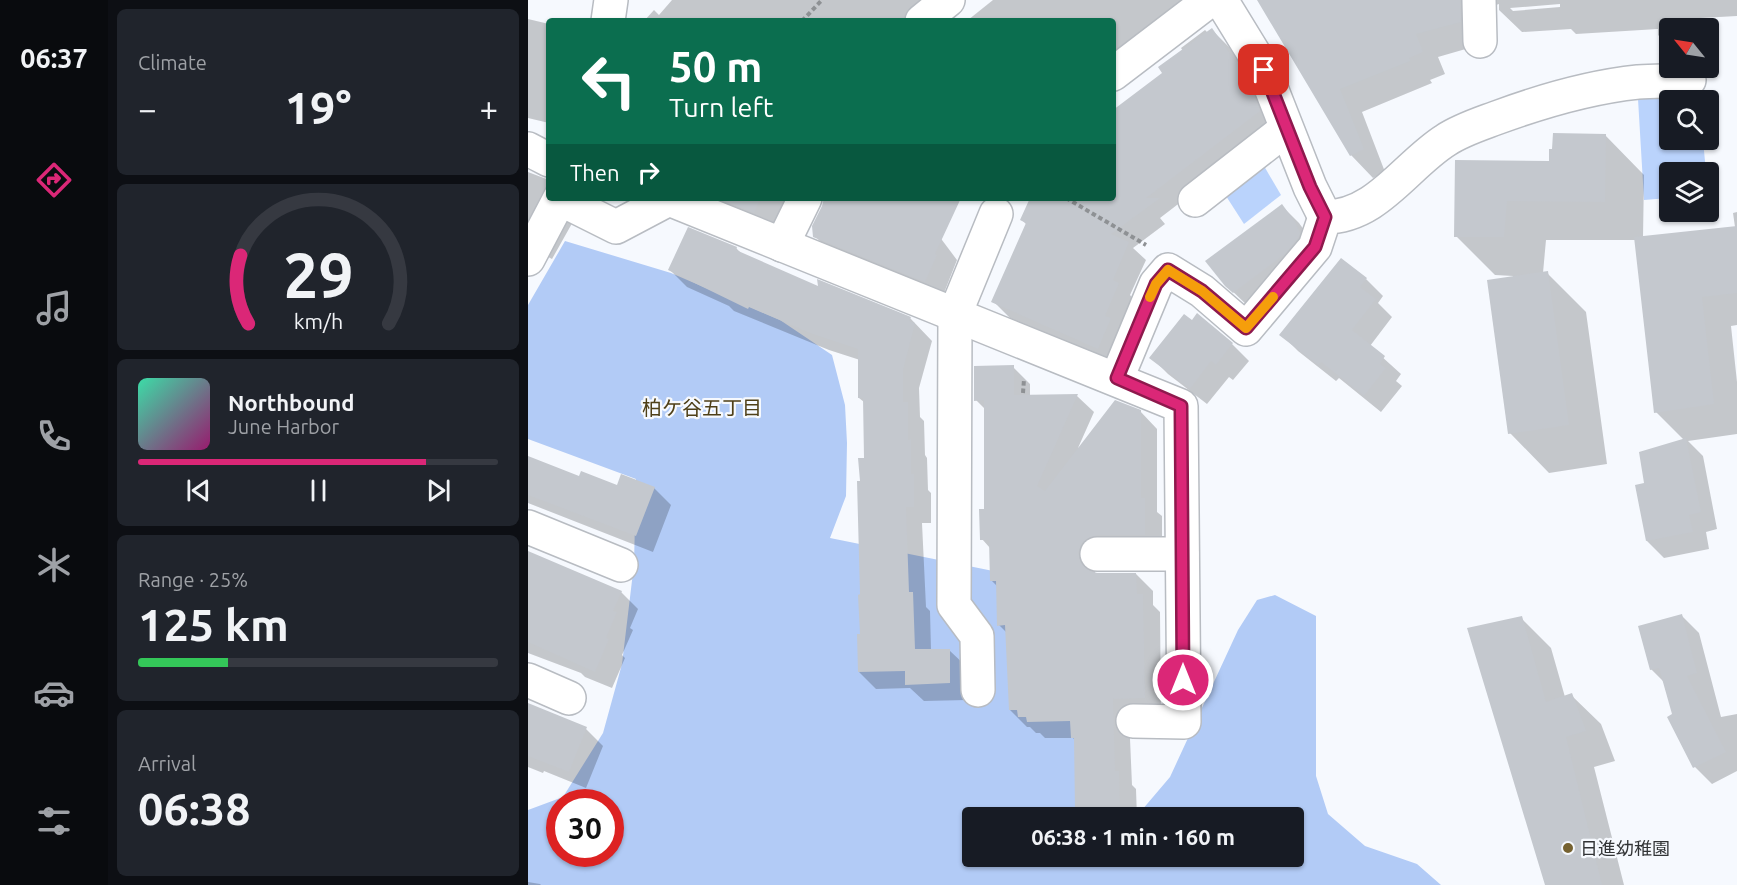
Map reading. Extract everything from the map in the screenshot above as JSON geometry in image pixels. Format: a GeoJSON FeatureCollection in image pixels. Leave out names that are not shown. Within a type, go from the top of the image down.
{"type":"FeatureCollection","features":[{"type":"Feature","properties":{"kind":"street"},"geometry":{"type":"LineString","coordinates":[[608,18],[611,0]]}},
{"type":"Feature","properties":{"kind":"street"},"geometry":{"type":"LineString","coordinates":[[926,18],[948,0]]}},
{"type":"Feature","properties":{"kind":"street"},"geometry":{"type":"LineString","coordinates":[[1116,72],[1210,0]]}},
{"type":"Feature","properties":{"kind":"street"},"geometry":{"type":"LineString","coordinates":[[1117,378],[1156,284],[1162,261],[1246,328],[1315,247],[1325,217],[1310,187],[1264,70],[1221,0]]}},
{"type":"Feature","properties":{"kind":"street"},"geometry":{"type":"LineString","coordinates":[[1479,0],[1480,41]]}},
{"type":"Feature","properties":{"kind":"street"},"geometry":{"type":"LineString","coordinates":[[1325,217],[1338,217],[1379,198],[1424,156],[1447,139],[1538,103],[1638,82],[1689,80]]}},
{"type":"Feature","properties":{"kind":"street"},"geometry":{"type":"LineString","coordinates":[[1195,200],[1286,129]]}},
{"type":"Feature","properties":{"kind":"street"},"geometry":{"type":"LineString","coordinates":[[528,149],[546,158]]}},
{"type":"Feature","properties":{"kind":"street"},"geometry":{"type":"LineString","coordinates":[[528,259],[559,201]]}},
{"type":"Feature","properties":{"kind":"street"},"geometry":{"type":"LineString","coordinates":[[564,201],[616,227],[667,201]]}},
{"type":"Feature","properties":{"kind":"street"},"geometry":{"type":"LineString","coordinates":[[672,201],[1117,378],[1181,406],[1184,722],[1133,721]]}},
{"type":"Feature","properties":{"kind":"street"},"geometry":{"type":"LineString","coordinates":[[782,245],[804,201]]}},
{"type":"Feature","properties":{"kind":"street"},"geometry":{"type":"LineString","coordinates":[[978,690],[977,636],[954,605],[955,314],[996,214]]}},
{"type":"Feature","properties":{"kind":"street"},"geometry":{"type":"LineString","coordinates":[[528,527],[621,566]]}},
{"type":"Feature","properties":{"kind":"street"},"geometry":{"type":"LineString","coordinates":[[1097,554],[1182,554]]}},
{"type":"Feature","properties":{"kind":"street"},"geometry":{"type":"LineString","coordinates":[[528,680],[569,698]]}},
{"type":"Feature","properties":{"kind":"path"},"geometry":{"type":"LineString","coordinates":[[805,18],[822,0]]}},
{"type":"Feature","properties":{"kind":"path"},"geometry":{"type":"LineString","coordinates":[[1071,201],[1162,261]]}},
{"type":"Feature","properties":{"kind":"shaded area"},"geometry":{"type":"Polygon","coordinates":[[[1659,97],[1659,150],[1704,150],[1705,162],[1659,162],[1659,199],[1644,200],[1638,99],[1659,97]]]}},
{"type":"Feature","properties":{"kind":"shaded area"},"geometry":{"type":"Polygon","coordinates":[[[1264,166],[1281,195],[1244,224],[1226,196],[1264,166]]]}},
{"type":"Feature","properties":{"kind":"shaded area"},"geometry":{"type":"Polygon","coordinates":[[[565,241],[671,273],[780,320],[832,355],[845,405],[846,496],[830,538],[1033,579],[1079,693],[1098,789],[1094,807],[962,807],[962,867],[1304,867],[1304,807],[1144,807],[1170,777],[1238,630],[1257,600],[1275,595],[1316,616],[1316,776],[1328,814],[1365,846],[1417,864],[1441,885],[528,885],[528,810],[546,803],[546,867],[624,867],[624,789],[568,789],[603,733],[622,664],[634,564],[636,479],[528,439],[528,305],[565,241]]]}},
{"type":"Feature","properties":{"kind":"building"},"geometry":{"type":"Polygon","coordinates":[[[1257,0],[1460,0],[1461,22],[1416,34],[1423,52],[1409,58],[1410,61],[1340,89],[1364,149],[1350,156],[1257,0]]]}},
{"type":"Feature","properties":{"kind":"building"},"geometry":{"type":"Polygon","coordinates":[[[1212,28],[1247,78],[1260,111],[1146,198],[1160,198],[1111,234],[1129,242],[1113,280],[1119,283],[1105,316],[1111,318],[1098,349],[991,302],[1026,223],[1020,220],[1029,201],[1116,201],[1116,108],[1162,73],[1158,67],[1212,28]]]}},
{"type":"Feature","properties":{"kind":"building"},"geometry":{"type":"Polygon","coordinates":[[[1553,133],[1606,134],[1605,202],[1507,201],[1504,237],[1454,237],[1455,160],[1549,161],[1553,133]]]}},
{"type":"Feature","properties":{"kind":"building"},"geometry":{"type":"Polygon","coordinates":[[[725,201],[760,201],[754,213],[725,201]]]}},
{"type":"Feature","properties":{"kind":"building"},"geometry":{"type":"Polygon","coordinates":[[[823,201],[960,201],[935,254],[937,255],[925,282],[813,237],[812,226],[823,201]]]}},
{"type":"Feature","properties":{"kind":"building"},"geometry":{"type":"Polygon","coordinates":[[[1282,204],[1295,222],[1300,233],[1298,238],[1285,254],[1233,293],[1205,261],[1282,204]]]}},
{"type":"Feature","properties":{"kind":"building"},"geometry":{"type":"Polygon","coordinates":[[[1737,226],[1737,293],[1702,297],[1714,404],[1654,413],[1634,237],[1737,226]]]}},
{"type":"Feature","properties":{"kind":"building"},"geometry":{"type":"Polygon","coordinates":[[[688,227],[737,247],[736,250],[818,286],[817,279],[911,317],[909,321],[915,323],[903,370],[903,402],[908,402],[908,440],[911,439],[911,474],[914,474],[914,507],[906,507],[909,592],[913,592],[915,649],[950,649],[950,683],[905,685],[905,671],[858,672],[857,634],[860,634],[858,595],[860,594],[857,481],[860,481],[858,458],[864,458],[863,398],[858,398],[858,349],[810,333],[749,307],[748,309],[668,270],[688,227]]]}},
{"type":"Feature","properties":{"kind":"building"},"geometry":{"type":"Polygon","coordinates":[[[1341,258],[1367,278],[1360,287],[1376,299],[1352,330],[1385,356],[1380,364],[1386,368],[1364,396],[1321,362],[1318,365],[1279,335],[1341,258]]]}},
{"type":"Feature","properties":{"kind":"building"},"geometry":{"type":"Polygon","coordinates":[[[1548,271],[1569,425],[1508,434],[1487,280],[1548,271]]]}},
{"type":"Feature","properties":{"kind":"building"},"geometry":{"type":"Polygon","coordinates":[[[1197,313],[1233,343],[1216,365],[1211,361],[1190,389],[1149,358],[1184,314],[1192,320],[1197,313]]]}},
{"type":"Feature","properties":{"kind":"building"},"geometry":{"type":"Polygon","coordinates":[[[1014,365],[1014,395],[1078,394],[1037,486],[1045,491],[1115,400],[1141,410],[1141,498],[1145,498],[1145,535],[1097,535],[1081,544],[1078,553],[1081,563],[1088,570],[1097,573],[1136,573],[1137,594],[1143,594],[1145,698],[1113,699],[1115,771],[1119,771],[1120,807],[1075,807],[1074,738],[1071,738],[1070,721],[1027,722],[1026,717],[1018,717],[1017,710],[1009,710],[1005,625],[997,626],[996,581],[990,581],[989,540],[980,540],[979,509],[984,509],[984,400],[974,401],[974,366],[1014,365]]]}},
{"type":"Feature","properties":{"kind":"building"},"geometry":{"type":"Polygon","coordinates":[[[1686,438],[1701,512],[1689,515],[1693,532],[1646,541],[1635,485],[1644,483],[1639,452],[1686,438]]]}},
{"type":"Feature","properties":{"kind":"building"},"geometry":{"type":"Polygon","coordinates":[[[528,456],[579,476],[581,471],[617,485],[621,474],[655,487],[636,536],[528,495],[528,456]]]}},
{"type":"Feature","properties":{"kind":"building"},"geometry":{"type":"Polygon","coordinates":[[[528,551],[622,591],[613,611],[617,612],[606,638],[609,639],[595,672],[528,642],[528,551]]]}},
{"type":"Feature","properties":{"kind":"building"},"geometry":{"type":"Polygon","coordinates":[[[1682,614],[1697,673],[1687,676],[1726,752],[1693,768],[1667,717],[1672,714],[1659,668],[1650,670],[1638,626],[1682,614]]]}},
{"type":"Feature","properties":{"kind":"building"},"geometry":{"type":"Polygon","coordinates":[[[1522,616],[1546,702],[1572,693],[1586,731],[1566,737],[1602,885],[1545,885],[1467,628],[1522,616]]]}},
{"type":"Feature","properties":{"kind":"building"},"geometry":{"type":"Polygon","coordinates":[[[528,703],[587,727],[569,772],[528,756],[528,703]]]}},
{"type":"Feature","properties":{"kind":"slow traffic"},"geometry":{"type":"LineString","coordinates":[[1150,297],[1156,284],[1168,270],[1202,291],[1246,328],[1273,297]]}},
{"type":"Feature","properties":{"kind":"place","name":"日進幼稚園"},"geometry":{"type":"Point","coordinates":[1568,848]}},
{"type":"Feature","properties":{"kind":"district","name":"柏ケ谷五丁目"},"geometry":{"type":"Point","coordinates":[702,407]}},
{"type":"Feature","properties":{"kind":"route"},"geometry":{"type":"LineString","coordinates":[[1183,680],[1181,406],[1117,378],[1156,284],[1168,270],[1202,291],[1246,328],[1315,247],[1322,232],[1325,217],[1310,187],[1264,70]]}}]}
